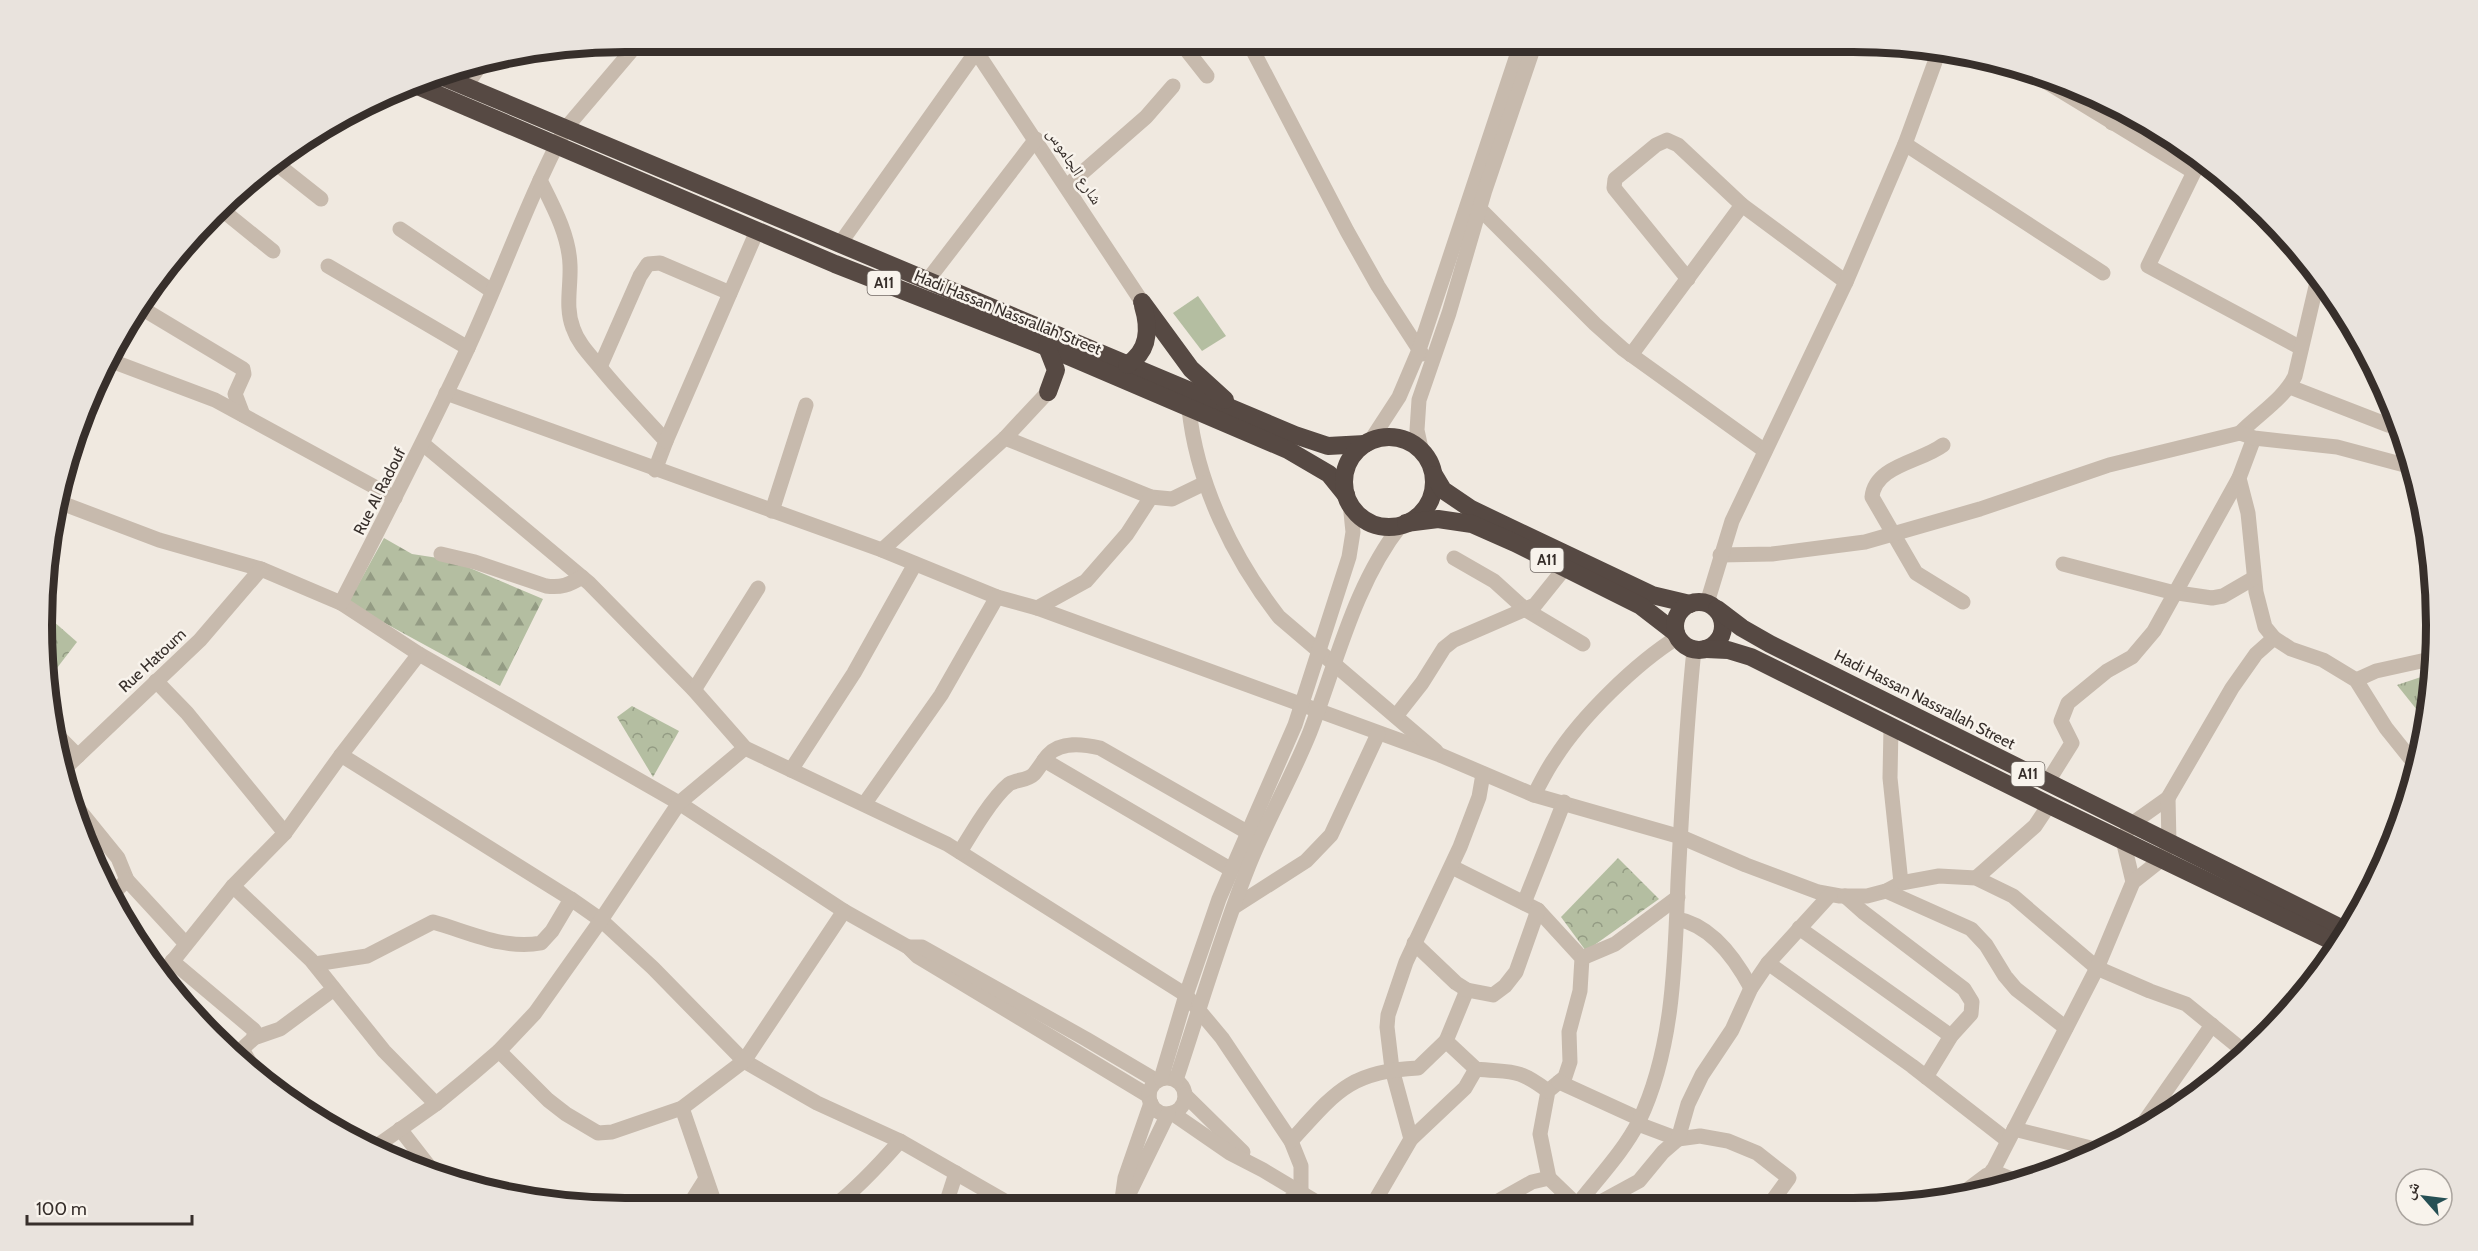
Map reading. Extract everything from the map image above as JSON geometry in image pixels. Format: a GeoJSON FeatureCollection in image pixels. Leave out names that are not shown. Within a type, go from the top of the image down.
{"type":"FeatureCollection","features":[{"type":"Feature","properties":{"kind":"highway","name":"Hadi Hassan Nassrallah Street"},"geometry":{"type":"LineString","coordinates":[[451,80],[561,137],[757,231],[1047,347],[1308,460],[1329,474],[1348,499]]}},
{"type":"Feature","properties":{"kind":"highway","name":"Hadi Hassan Nassrallah Street"},"geometry":{"type":"LineString","coordinates":[[426,89],[561,137],[839,245],[1318,444],[1336,447],[1368,442]]}},
{"type":"Feature","properties":{"kind":"highway"},"geometry":{"type":"LineString","coordinates":[[1127,364],[1139,355],[1146,340],[1147,320],[1142,302]]}},
{"type":"Feature","properties":{"kind":"highway"},"geometry":{"type":"LineString","coordinates":[[1142,302],[1191,369],[1243,414]]}},
{"type":"Feature","properties":{"kind":"highway"},"geometry":{"type":"LineString","coordinates":[[1047,347],[1056,370],[1048,393]]}},
{"type":"Feature","properties":{"kind":"highway"},"geometry":{"type":"LineString","coordinates":[[1048,393],[1087,364]]}},
{"type":"Feature","properties":{"kind":"highway","name":"A11"},"geometry":{"type":"LineString","coordinates":[[1368,442],[1385,437],[1400,438],[1414,444],[1429,461],[1434,476]]}},
{"type":"Feature","properties":{"kind":"highway"},"geometry":{"type":"LineString","coordinates":[[1348,499],[1344,481],[1347,467],[1354,454],[1368,442]]}},
{"type":"Feature","properties":{"kind":"highway","name":"Hadi Hassan Nassrallah Street"},"geometry":{"type":"LineString","coordinates":[[1434,476],[1443,490],[1471,510],[1652,595],[1704,605],[1770,644],[2047,783],[2127,832],[2331,940]]}},
{"type":"Feature","properties":{"kind":"highway"},"geometry":{"type":"LineString","coordinates":[[1404,524],[1420,514],[1430,500],[1434,476]]}},
{"type":"Feature","properties":{"kind":"highway","name":"A11"},"geometry":{"type":"LineString","coordinates":[[1348,499],[1359,515],[1372,523],[1386,526],[1438,519],[1464,521],[1515,543],[1641,606],[1677,635],[1684,645],[1700,650]]}},
{"type":"Feature","properties":{"kind":"highway"},"geometry":{"type":"LineString","coordinates":[[1677,635],[1677,618],[1683,608],[1704,605],[1723,620],[1723,632],[1716,643],[1700,650]]}},
{"type":"Feature","properties":{"kind":"highway","name":"Hadi Hassan Nassrallah Street"},"geometry":{"type":"LineString","coordinates":[[1700,650],[1728,650],[1750,657],[2049,805],[2127,832]]}},
{"type":"Feature","properties":{"kind":"highway","name":"Hadi Hassan Nassrallah Street"},"geometry":{"type":"LineString","coordinates":[[2165,851],[2339,928]]}},
{"type":"Feature","properties":{"kind":"street","name":"Rue Al Radouf"},"geometry":{"type":"LineString","coordinates":[[341,603],[423,444],[561,137],[631,52]]}},
{"type":"Feature","properties":{"kind":"street"},"geometry":{"type":"LineString","coordinates":[[839,245],[971,52]]}},
{"type":"Feature","properties":{"kind":"street","name":"شارع الجاموس"},"geometry":{"type":"LineString","coordinates":[[980,52],[1142,302]]}},
{"type":"Feature","properties":{"kind":"street"},"geometry":{"type":"LineString","coordinates":[[1188,52],[1206,76]]}},
{"type":"Feature","properties":{"kind":"street"},"geometry":{"type":"LineString","coordinates":[[1254,52],[1347,231],[1419,350],[1431,363]]}},
{"type":"Feature","properties":{"kind":"street"},"geometry":{"type":"LineString","coordinates":[[1368,442],[1399,397],[1419,350],[1518,52]]}},
{"type":"Feature","properties":{"kind":"street"},"geometry":{"type":"LineString","coordinates":[[1422,453],[1417,430],[1418,411],[1431,363],[1532,52]]}},
{"type":"Feature","properties":{"kind":"street"},"geometry":{"type":"LineString","coordinates":[[1704,605],[1732,521],[1846,282],[1905,144],[1936,59]]}},
{"type":"Feature","properties":{"kind":"street"},"geometry":{"type":"LineString","coordinates":[[466,86],[475,73]]}},
{"type":"Feature","properties":{"kind":"street"},"geometry":{"type":"LineString","coordinates":[[1067,186],[1146,117],[1173,86]]}},
{"type":"Feature","properties":{"kind":"street"},"geometry":{"type":"LineString","coordinates":[[2064,93],[2112,123],[2182,157]]}},
{"type":"Feature","properties":{"kind":"street"},"geometry":{"type":"LineString","coordinates":[[2112,123],[2115,117]]}},
{"type":"Feature","properties":{"kind":"street"},"geometry":{"type":"LineString","coordinates":[[927,281],[1036,139]]}},
{"type":"Feature","properties":{"kind":"street"},"geometry":{"type":"LineString","coordinates":[[1688,279],[1614,188],[1615,179],[1656,145],[1667,140],[1678,145],[1742,205],[1846,282]]}},
{"type":"Feature","properties":{"kind":"street"},"geometry":{"type":"LineString","coordinates":[[1905,144],[2103,273]]}},
{"type":"Feature","properties":{"kind":"street"},"geometry":{"type":"LineString","coordinates":[[281,168],[321,199]]}},
{"type":"Feature","properties":{"kind":"street"},"geometry":{"type":"LineString","coordinates":[[2197,168],[2148,266],[2301,348]]}},
{"type":"Feature","properties":{"kind":"street"},"geometry":{"type":"LineString","coordinates":[[540,180],[555,209],[567,246],[570,264],[568,302],[573,329],[580,342],[600,367],[666,441]]}},
{"type":"Feature","properties":{"kind":"street"},"geometry":{"type":"LineString","coordinates":[[1631,355],[1742,205]]}},
{"type":"Feature","properties":{"kind":"street"},"geometry":{"type":"LineString","coordinates":[[1480,209],[1595,324],[1631,355],[1765,452]]}},
{"type":"Feature","properties":{"kind":"street"},"geometry":{"type":"LineString","coordinates":[[227,214],[273,251]]}},
{"type":"Feature","properties":{"kind":"street"},"geometry":{"type":"LineString","coordinates":[[400,229],[492,291]]}},
{"type":"Feature","properties":{"kind":"street"},"geometry":{"type":"LineString","coordinates":[[655,470],[757,231]]}},
{"type":"Feature","properties":{"kind":"street"},"geometry":{"type":"LineString","coordinates":[[600,367],[640,276],[648,264],[660,263],[730,294]]}},
{"type":"Feature","properties":{"kind":"street"},"geometry":{"type":"LineString","coordinates":[[328,266],[468,348]]}},
{"type":"Feature","properties":{"kind":"street"},"geometry":{"type":"LineString","coordinates":[[2047,783],[2072,743],[2061,721],[2068,703],[2107,671],[2138,652],[2154,631],[2239,478],[2247,435],[2290,387],[2295,376],[2315,289]]}},
{"type":"Feature","properties":{"kind":"street"},"geometry":{"type":"LineString","coordinates":[[146,311],[243,369],[244,374],[235,394],[243,415]]}},
{"type":"Feature","properties":{"kind":"street"},"geometry":{"type":"LineString","coordinates":[[117,363],[205,396],[395,498]]}},
{"type":"Feature","properties":{"kind":"street"},"geometry":{"type":"LineString","coordinates":[[2290,387],[2389,425]]}},
{"type":"Feature","properties":{"kind":"street"},"geometry":{"type":"LineString","coordinates":[[446,393],[882,550],[997,597],[1037,608],[1440,755],[1534,795],[1681,837],[1746,865],[1838,895],[1866,896],[1901,884],[1939,876],[1976,878],[2013,896],[2097,968],[2150,991],[2180,1000],[2239,1048]]}},
{"type":"Feature","properties":{"kind":"street"},"geometry":{"type":"LineString","coordinates":[[882,550],[1005,438],[1048,393]]}},
{"type":"Feature","properties":{"kind":"street"},"geometry":{"type":"LineString","coordinates":[[772,512],[806,405]]}},
{"type":"Feature","properties":{"kind":"street"},"geometry":{"type":"LineString","coordinates":[[1189,410],[1194,442],[1205,483],[1228,534],[1265,599],[1279,617],[1440,755]]}},
{"type":"Feature","properties":{"kind":"street"},"geometry":{"type":"LineString","coordinates":[[1720,555],[1772,554],[1840,546],[1894,534],[1980,509],[2109,465],[2247,435],[2337,447],[2402,463]]}},
{"type":"Feature","properties":{"kind":"street"},"geometry":{"type":"LineString","coordinates":[[1005,438],[1151,497],[1172,499],[1205,483]]}},
{"type":"Feature","properties":{"kind":"street"},"geometry":{"type":"LineString","coordinates":[[423,444],[582,577],[694,690],[745,748],[865,803],[960,852],[1186,995],[1199,1007],[1291,1141],[1300,1166],[1301,1193]]}},
{"type":"Feature","properties":{"kind":"street"},"geometry":{"type":"LineString","coordinates":[[1943,445],[1926,456],[1888,473],[1873,486],[1872,497],[1916,573],[1963,602]]}},
{"type":"Feature","properties":{"kind":"street"},"geometry":{"type":"LineString","coordinates":[[2239,478],[2251,531],[2254,578],[2265,627],[2274,638],[2291,649],[2324,660],[2356,680],[2386,728],[2410,757]]}},
{"type":"Feature","properties":{"kind":"street"},"geometry":{"type":"LineString","coordinates":[[1037,608],[1086,581],[1127,534],[1151,497]]}},
{"type":"Feature","properties":{"kind":"street"},"geometry":{"type":"LineString","coordinates":[[1165,1080],[1186,995],[1230,869],[1285,748],[1349,557],[1353,532],[1348,499]]}},
{"type":"Feature","properties":{"kind":"street"},"geometry":{"type":"LineString","coordinates":[[65,510],[159,540],[261,569],[341,603],[419,654],[679,803],[844,910],[908,947],[917,956],[1080,1052],[1150,1100],[1158,1111],[1170,1113],[1230,1152],[1309,1198]]}},
{"type":"Feature","properties":{"kind":"street"},"geometry":{"type":"LineString","coordinates":[[1123,1198],[1125,1178],[1150,1100],[1165,1080],[1199,1007],[1233,907],[1257,847],[1318,711],[1367,578],[1389,541],[1404,524]]}},
{"type":"Feature","properties":{"kind":"street"},"geometry":{"type":"LineString","coordinates":[[441,554],[476,562],[557,588],[568,586],[582,577]]}},
{"type":"Feature","properties":{"kind":"street"},"geometry":{"type":"LineString","coordinates":[[1454,558],[1494,582],[1526,610],[1583,644]]}},
{"type":"Feature","properties":{"kind":"street"},"geometry":{"type":"LineString","coordinates":[[792,770],[854,673],[915,564]]}},
{"type":"Feature","properties":{"kind":"street"},"geometry":{"type":"LineString","coordinates":[[2063,564],[2176,593],[2217,598],[2254,578]]}},
{"type":"Feature","properties":{"kind":"street","name":"Rue Hatoum"},"geometry":{"type":"LineString","coordinates":[[70,764],[200,640],[261,569]]}},
{"type":"Feature","properties":{"kind":"street"},"geometry":{"type":"LineString","coordinates":[[1396,716],[1422,683],[1444,648],[1454,640],[1535,605],[1564,569]]}},
{"type":"Feature","properties":{"kind":"street"},"geometry":{"type":"LineString","coordinates":[[694,690],[758,588]]}},
{"type":"Feature","properties":{"kind":"street"},"geometry":{"type":"LineString","coordinates":[[865,803],[936,703],[997,597]]}},
{"type":"Feature","properties":{"kind":"street"},"geometry":{"type":"LineString","coordinates":[[1534,795],[1555,758],[1579,726],[1631,674],[1677,635]]}},
{"type":"Feature","properties":{"kind":"street"},"geometry":{"type":"LineString","coordinates":[[2133,882],[2127,832],[2168,798],[2232,688],[2256,654],[2274,638]]}},
{"type":"Feature","properties":{"kind":"street"},"geometry":{"type":"LineString","coordinates":[[1582,1198],[1639,1121],[1663,1047],[1677,919],[1689,697],[1700,650]]}},
{"type":"Feature","properties":{"kind":"street"},"geometry":{"type":"LineString","coordinates":[[167,968],[233,886],[285,833],[341,755],[419,654]]}},
{"type":"Feature","properties":{"kind":"street"},"geometry":{"type":"LineString","coordinates":[[2356,680],[2376,671],[2424,660]]}},
{"type":"Feature","properties":{"kind":"street"},"geometry":{"type":"LineString","coordinates":[[156,681],[187,713],[285,833]]}},
{"type":"Feature","properties":{"kind":"street"},"geometry":{"type":"LineString","coordinates":[[1891,727],[1890,778],[1901,884]]}},
{"type":"Feature","properties":{"kind":"street"},"geometry":{"type":"LineString","coordinates":[[1233,907],[1306,861],[1331,835],[1378,734]]}},
{"type":"Feature","properties":{"kind":"street"},"geometry":{"type":"LineString","coordinates":[[65,743],[78,756]]}},
{"type":"Feature","properties":{"kind":"street"},"geometry":{"type":"LineString","coordinates":[[960,852],[979,821],[1007,786],[1016,780],[1028,778],[1052,751],[1068,745],[1100,748],[1247,832]]}},
{"type":"Feature","properties":{"kind":"street"},"geometry":{"type":"LineString","coordinates":[[381,1143],[436,1104],[499,1051],[535,1013],[601,920],[679,803],[745,748]]}},
{"type":"Feature","properties":{"kind":"street"},"geometry":{"type":"LineString","coordinates":[[341,755],[601,920],[653,968],[744,1061],[818,1102],[900,1142],[999,1198]]}},
{"type":"Feature","properties":{"kind":"street"},"geometry":{"type":"LineString","coordinates":[[1044,760],[1230,869]]}},
{"type":"Feature","properties":{"kind":"street"},"geometry":{"type":"LineString","coordinates":[[1411,1139],[1392,1069],[1387,1027],[1389,1015],[1414,943],[1452,867],[1479,797],[1483,774]]}},
{"type":"Feature","properties":{"kind":"street"},"geometry":{"type":"LineString","coordinates":[[1987,1182],[2097,968],[2133,882],[2165,851],[2168,798]]}},
{"type":"Feature","properties":{"kind":"street"},"geometry":{"type":"LineString","coordinates":[[1524,903],[1564,802]]}},
{"type":"Feature","properties":{"kind":"street"},"geometry":{"type":"LineString","coordinates":[[1976,878],[2035,826],[2049,805]]}},
{"type":"Feature","properties":{"kind":"street"},"geometry":{"type":"LineString","coordinates":[[86,819],[118,858],[127,880],[186,944]]}},
{"type":"Feature","properties":{"kind":"street"},"geometry":{"type":"LineString","coordinates":[[1452,867],[1538,910],[1582,958],[1580,991],[1569,1032],[1570,1062],[1565,1077],[1554,1086],[1540,1134],[1540,1144],[1549,1178],[1570,1198]]}},
{"type":"Feature","properties":{"kind":"street"},"geometry":{"type":"LineString","coordinates":[[117,889],[127,880]]}},
{"type":"Feature","properties":{"kind":"street"},"geometry":{"type":"LineString","coordinates":[[233,886],[315,964],[384,1051],[436,1104]]}},
{"type":"Feature","properties":{"kind":"street"},"geometry":{"type":"LineString","coordinates":[[1886,891],[1971,929],[1986,945],[2016,989],[2066,1028]]}},
{"type":"Feature","properties":{"kind":"street"},"geometry":{"type":"LineString","coordinates":[[1607,1198],[1639,1181],[1663,1152],[1678,1139],[1688,1104],[1702,1075],[1732,1030],[1751,988],[1768,963],[1799,928],[1838,895]]}},
{"type":"Feature","properties":{"kind":"street"},"geometry":{"type":"LineString","coordinates":[[1838,895],[1967,992],[1972,1002],[1971,1014],[1951,1036],[1926,1077]]}},
{"type":"Feature","properties":{"kind":"street"},"geometry":{"type":"LineString","coordinates":[[1582,958],[1616,944],[1678,897]]}},
{"type":"Feature","properties":{"kind":"street"},"geometry":{"type":"LineString","coordinates":[[315,964],[367,956],[434,922],[486,939],[515,945],[541,943],[552,931],[571,899]]}},
{"type":"Feature","properties":{"kind":"street"},"geometry":{"type":"LineString","coordinates":[[499,1051],[548,1100],[598,1133],[612,1132],[682,1108],[744,1061],[844,910]]}},
{"type":"Feature","properties":{"kind":"street"},"geometry":{"type":"LineString","coordinates":[[1414,943],[1456,983],[1467,990],[1491,995],[1510,981],[1516,972],[1538,910]]}},
{"type":"Feature","properties":{"kind":"street"},"geometry":{"type":"LineString","coordinates":[[1677,919],[1688,921],[1714,939],[1741,970],[1751,988]]}},
{"type":"Feature","properties":{"kind":"street"},"geometry":{"type":"LineString","coordinates":[[1799,928],[1951,1036]]}},
{"type":"Feature","properties":{"kind":"street"},"geometry":{"type":"LineString","coordinates":[[908,947],[922,947],[1086,1039],[1165,1080],[1182,1086],[1185,1095],[1235,1146],[1263,1170]]}},
{"type":"Feature","properties":{"kind":"street"},"geometry":{"type":"LineString","coordinates":[[172,961],[254,1030],[254,1038]]}},
{"type":"Feature","properties":{"kind":"street"},"geometry":{"type":"LineString","coordinates":[[1768,963],[1926,1077],[2011,1134],[2088,1147]]}},
{"type":"Feature","properties":{"kind":"street"},"geometry":{"type":"LineString","coordinates":[[240,1049],[254,1038],[280,1029],[334,989]]}},
{"type":"Feature","properties":{"kind":"street"},"geometry":{"type":"LineString","coordinates":[[1291,1141],[1320,1110],[1353,1081],[1392,1069],[1418,1068],[1446,1041],[1467,990]]}},
{"type":"Feature","properties":{"kind":"street"},"geometry":{"type":"LineString","coordinates":[[2148,1116],[2212,1025]]}},
{"type":"Feature","properties":{"kind":"street"},"geometry":{"type":"LineString","coordinates":[[1446,1041],[1476,1069],[1513,1071],[1678,1139],[1700,1136],[1728,1141],[1756,1153],[1789,1178],[1774,1198]]}},
{"type":"Feature","properties":{"kind":"street"},"geometry":{"type":"LineString","coordinates":[[1377,1198],[1411,1139],[1465,1088],[1476,1069]]}},
{"type":"Feature","properties":{"kind":"street"},"geometry":{"type":"LineString","coordinates":[[1126,1198],[1170,1113],[1183,1104],[1185,1095]]}},
{"type":"Feature","properties":{"kind":"street"},"geometry":{"type":"LineString","coordinates":[[682,1108],[712,1198]]}},
{"type":"Feature","properties":{"kind":"street"},"geometry":{"type":"LineString","coordinates":[[400,1129],[426,1162]]}},
{"type":"Feature","properties":{"kind":"street"},"geometry":{"type":"LineString","coordinates":[[843,1198],[863,1182],[900,1142]]}},
{"type":"Feature","properties":{"kind":"street"},"geometry":{"type":"LineString","coordinates":[[1992,1171],[2007,1177]]}},
{"type":"Feature","properties":{"kind":"street"},"geometry":{"type":"LineString","coordinates":[[1974,1185],[1992,1171]]}},
{"type":"Feature","properties":{"kind":"street"},"geometry":{"type":"LineString","coordinates":[[948,1198],[956,1173]]}},
{"type":"Feature","properties":{"kind":"street"},"geometry":{"type":"LineString","coordinates":[[1504,1198],[1533,1182],[1549,1178]]}},
{"type":"Feature","properties":{"kind":"street"},"geometry":{"type":"LineString","coordinates":[[694,1198],[705,1180]]}},
{"type":"Feature","properties":{"kind":"street"},"geometry":{"type":"LineString","coordinates":[[1293,1198],[1301,1193]]}},
{"type":"Feature","properties":{"kind":"green space"},"geometry":{"type":"Polygon","coordinates":[[[1198,296],[1226,336],[1202,351],[1173,313],[1198,296]]]}},
{"type":"Feature","properties":{"kind":"green space"},"geometry":{"type":"Polygon","coordinates":[[[384,538],[412,554],[451,560],[543,599],[500,686],[348,603],[384,538]]]}},
{"type":"Feature","properties":{"kind":"green space"},"geometry":{"type":"Polygon","coordinates":[[[52,620],[77,642],[57,668],[54,665],[52,620]]]}},
{"type":"Feature","properties":{"kind":"green space"},"geometry":{"type":"Polygon","coordinates":[[[2423,676],[2419,712],[2397,685],[2423,676]]]}},
{"type":"Feature","properties":{"kind":"green space"},"geometry":{"type":"Polygon","coordinates":[[[632,706],[679,731],[653,777],[617,717],[632,706]]]}},
{"type":"Feature","properties":{"kind":"green space"},"geometry":{"type":"Polygon","coordinates":[[[1618,858],[1659,899],[1586,951],[1561,917],[1618,858]]]}}]}
